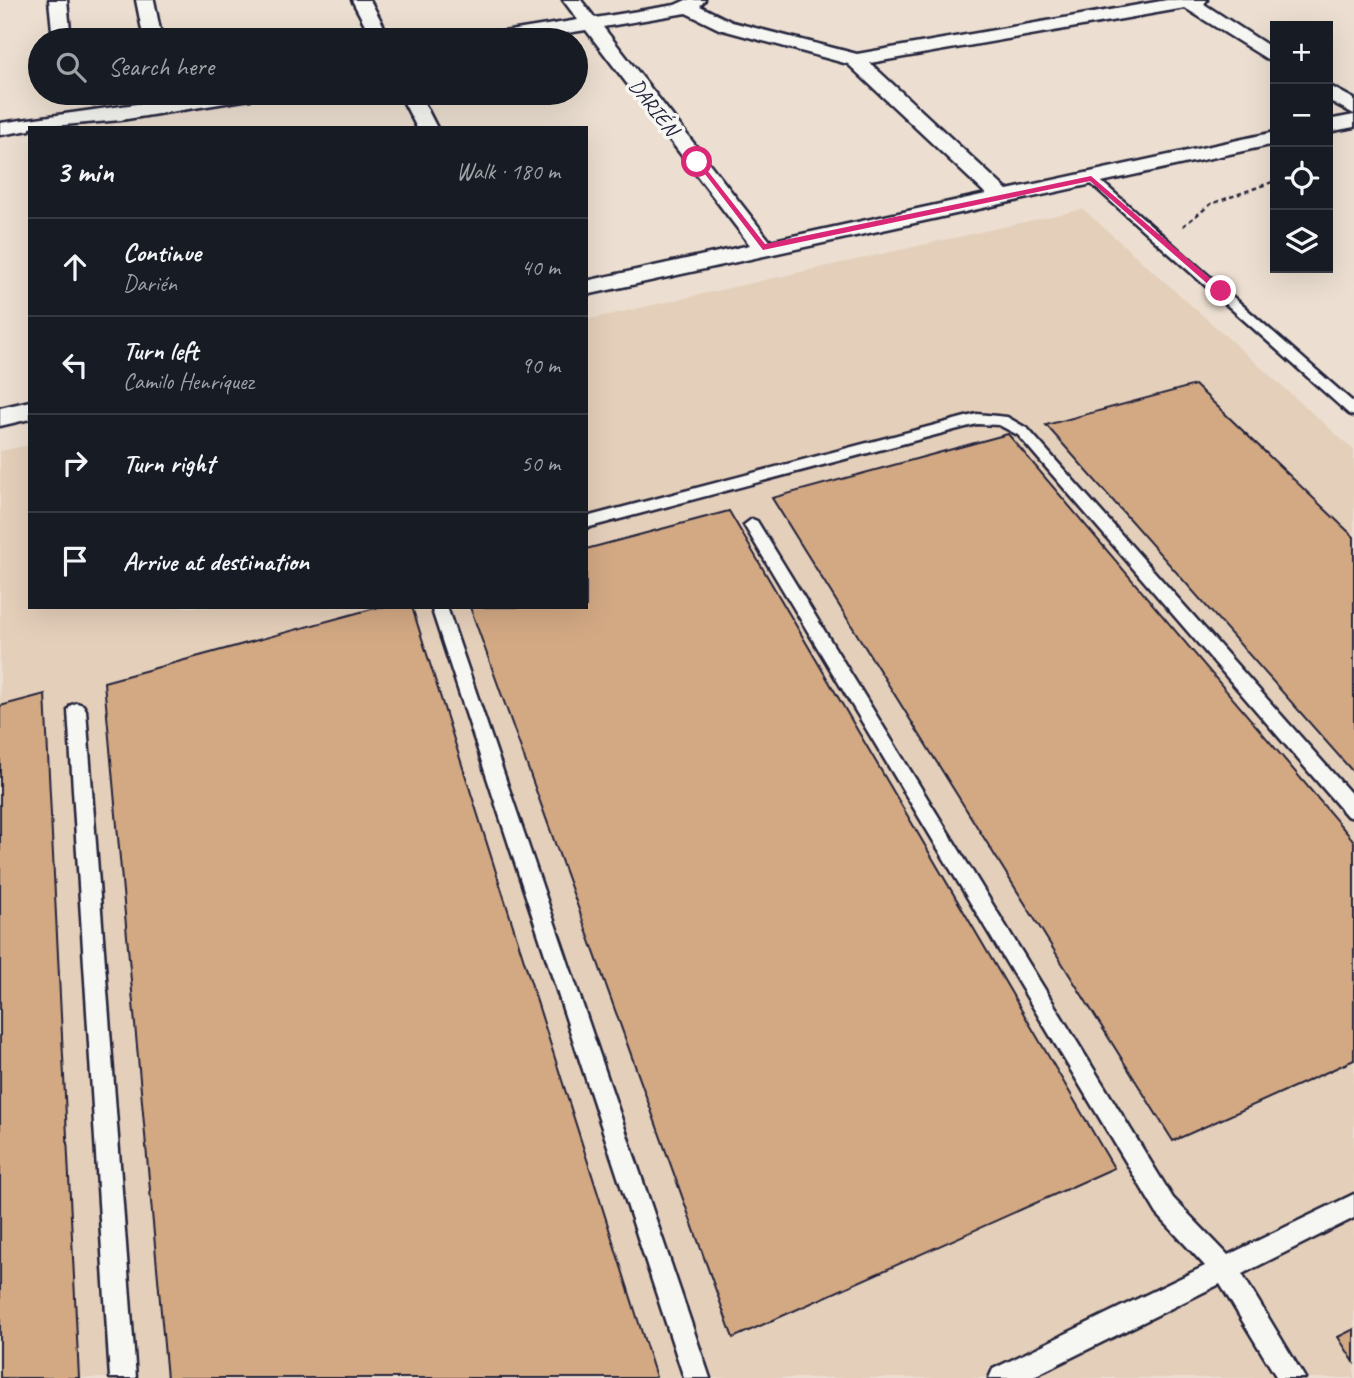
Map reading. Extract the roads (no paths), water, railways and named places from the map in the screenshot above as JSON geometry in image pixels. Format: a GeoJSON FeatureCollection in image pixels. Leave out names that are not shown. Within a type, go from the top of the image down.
{"type":"FeatureCollection","features":[{"type":"Feature","properties":{"kind":"street"},"geometry":{"type":"LineString","coordinates":[[58,0],[61,28]]}},
{"type":"Feature","properties":{"kind":"street"},"geometry":{"type":"LineString","coordinates":[[145,0],[151,28]]}},
{"type":"Feature","properties":{"kind":"street"},"geometry":{"type":"LineString","coordinates":[[361,0],[376,28]]}},
{"type":"Feature","properties":{"kind":"street","name":"DARIÉN"},"geometry":{"type":"LineString","coordinates":[[572,0],[763,247]]}},
{"type":"Feature","properties":{"kind":"street"},"geometry":{"type":"LineString","coordinates":[[1211,0],[1270,37]]}},
{"type":"Feature","properties":{"kind":"street"},"geometry":{"type":"LineString","coordinates":[[855,61],[1191,1],[1270,55]]}},
{"type":"Feature","properties":{"kind":"street"},"geometry":{"type":"LineString","coordinates":[[588,30],[720,5]]}},
{"type":"Feature","properties":{"kind":"street"},"geometry":{"type":"LineString","coordinates":[[696,8],[833,50],[855,61],[1002,197]]}},
{"type":"Feature","properties":{"kind":"street"},"geometry":{"type":"LineString","coordinates":[[588,32],[595,29]]}},
{"type":"Feature","properties":{"kind":"street"},"geometry":{"type":"LineString","coordinates":[[1333,76],[1354,89]]}},
{"type":"Feature","properties":{"kind":"street"},"geometry":{"type":"LineString","coordinates":[[1333,94],[1354,108]]}},
{"type":"Feature","properties":{"kind":"street"},"geometry":{"type":"LineString","coordinates":[[69,105],[71,123]]}},
{"type":"Feature","properties":{"kind":"street"},"geometry":{"type":"LineString","coordinates":[[36,126],[121,114],[146,105]]}},
{"type":"Feature","properties":{"kind":"street"},"geometry":{"type":"LineString","coordinates":[[170,105],[173,126]]}},
{"type":"Feature","properties":{"kind":"street"},"geometry":{"type":"LineString","coordinates":[[415,105],[426,126]]}},
{"type":"Feature","properties":{"kind":"street"},"geometry":{"type":"LineString","coordinates":[[1333,125],[1354,121]]}},
{"type":"Feature","properties":{"kind":"street"},"geometry":{"type":"LineString","coordinates":[[0,129],[28,127]]}},
{"type":"Feature","properties":{"kind":"street"},"geometry":{"type":"LineString","coordinates":[[588,288],[763,247],[1270,139]]}},
{"type":"Feature","properties":{"kind":"street"},"geometry":{"type":"LineString","coordinates":[[0,417],[28,410]]}},
{"type":"Feature","properties":{"kind":"lane"},"geometry":{"type":"LineString","coordinates":[[1091,178],[1354,411]]}},
{"type":"Feature","properties":{"kind":"lane"},"geometry":{"type":"LineString","coordinates":[[588,522],[977,419],[997,418],[1023,432],[1354,810]]}},
{"type":"Feature","properties":{"kind":"lane"},"geometry":{"type":"LineString","coordinates":[[752,525],[1165,1206],[1226,1269],[1292,1378]]}},
{"type":"Feature","properties":{"kind":"lane"},"geometry":{"type":"LineString","coordinates":[[440,609],[697,1378]]}},
{"type":"Feature","properties":{"kind":"lane"},"geometry":{"type":"LineString","coordinates":[[77,710],[123,1378]]}},
{"type":"Feature","properties":{"kind":"lane"},"geometry":{"type":"LineString","coordinates":[[1002,1378],[1354,1206]]}}]}
